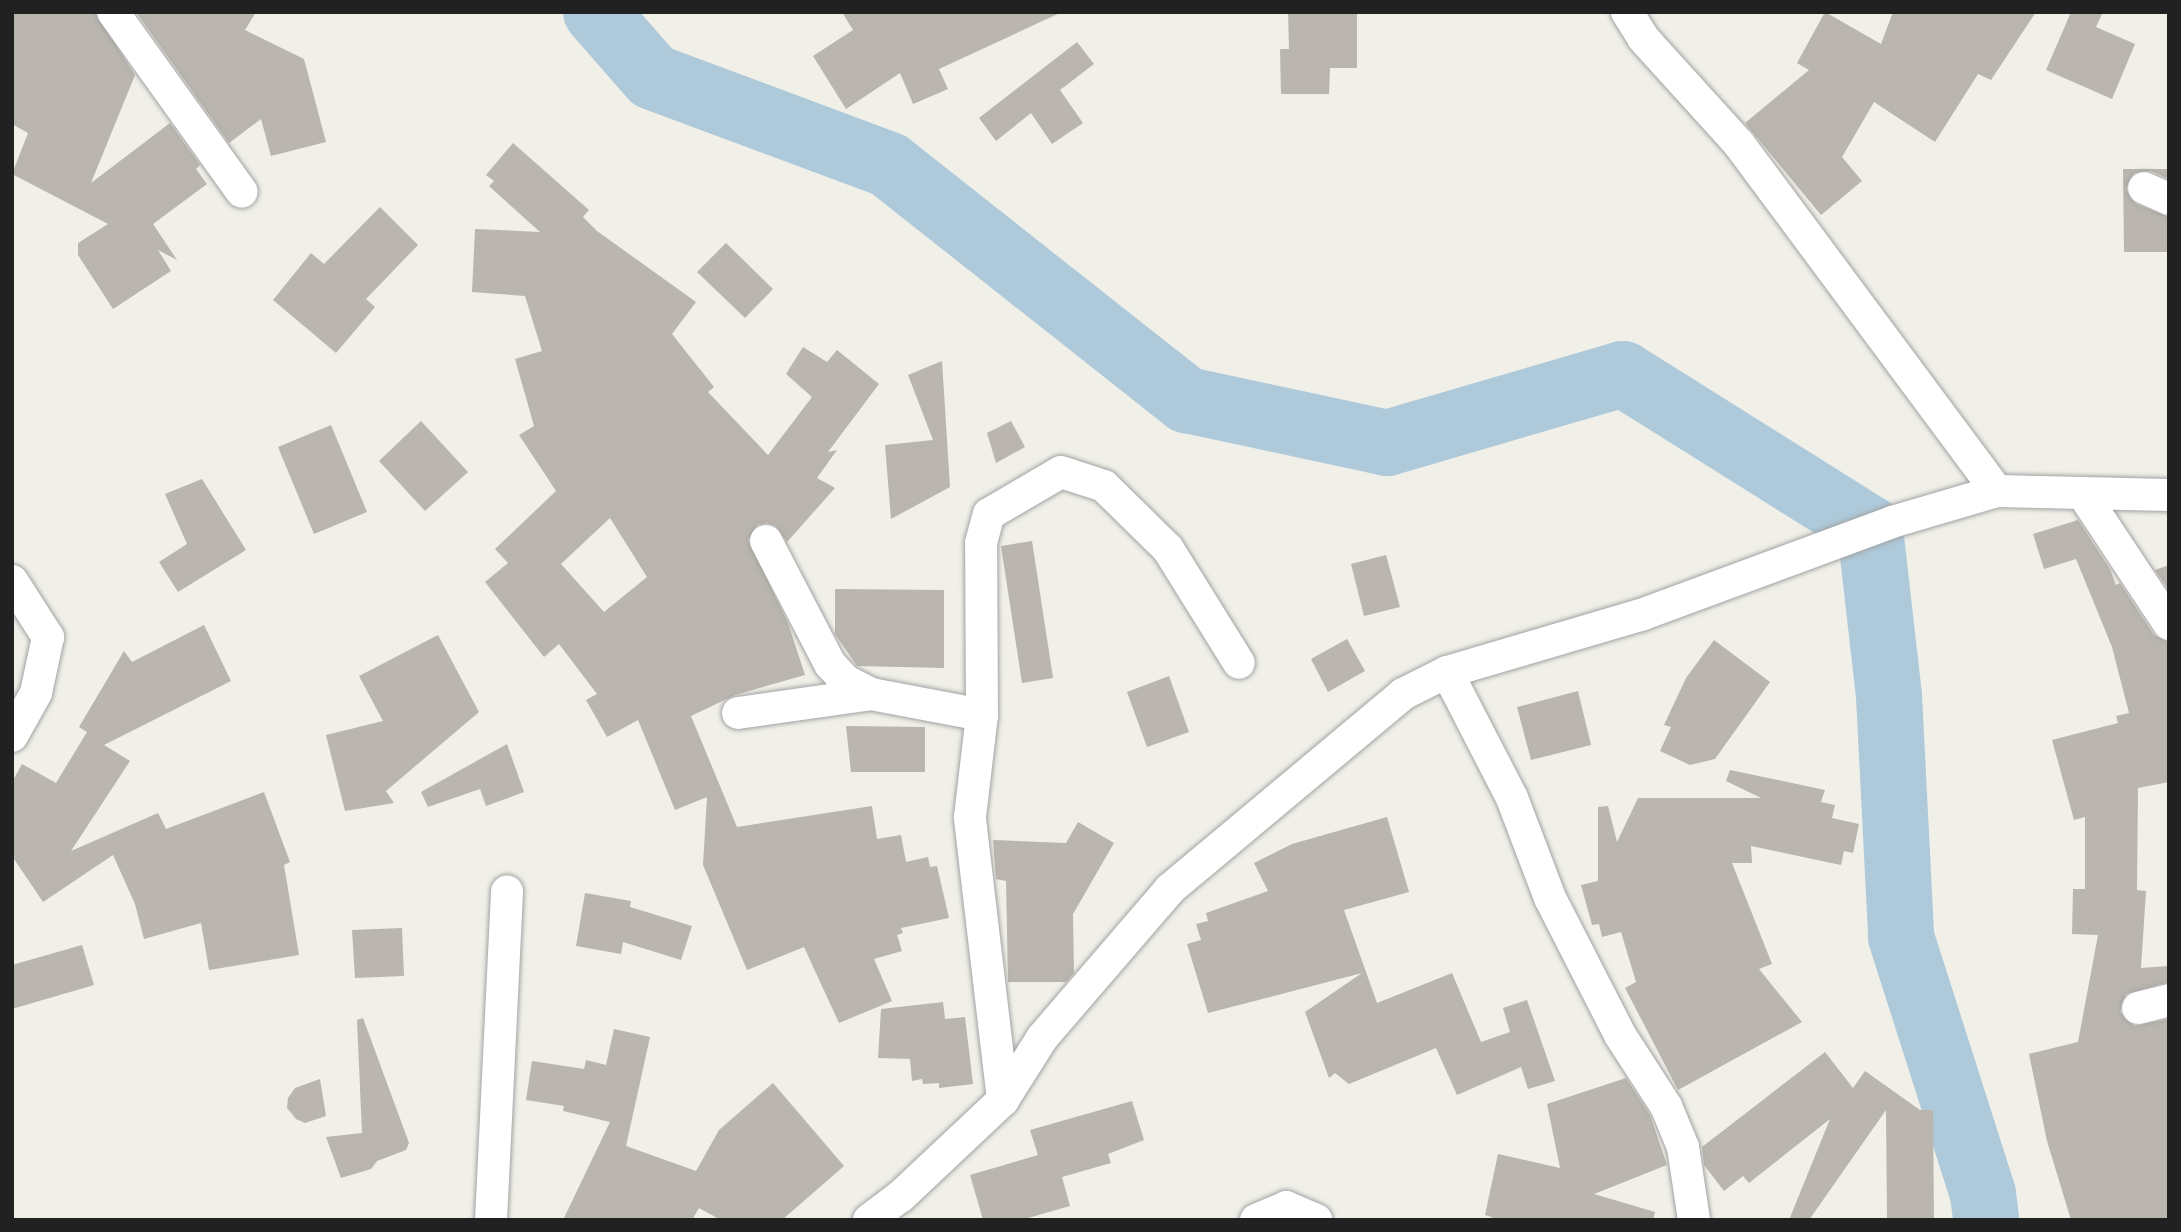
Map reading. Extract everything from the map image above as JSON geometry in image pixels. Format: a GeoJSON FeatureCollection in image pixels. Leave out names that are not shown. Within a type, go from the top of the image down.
{"type":"FeatureCollection","features":[{"type":"Feature","properties":{"kind":"street"},"geometry":{"type":"LineString","coordinates":[[113,12],[242,192]]}},
{"type":"Feature","properties":{"kind":"street"},"geometry":{"type":"LineString","coordinates":[[1627,12],[1643,38],[1739,144],[1997,491]]}},
{"type":"Feature","properties":{"kind":"street"},"geometry":{"type":"LineString","coordinates":[[1003,1100],[970,817],[982,715],[981,543],[989,514],[1061,472],[1104,486],[1168,549],[1239,663]]}},
{"type":"Feature","properties":{"kind":"street"},"geometry":{"type":"LineString","coordinates":[[869,1220],[908,1208],[1003,1100],[1042,1038],[1170,889],[1358,727],[1403,694],[1447,672],[1641,615],[1892,522],[1997,491],[2169,495]]}},
{"type":"Feature","properties":{"kind":"street"},"geometry":{"type":"LineString","coordinates":[[2083,494],[2169,624]]}},
{"type":"Feature","properties":{"kind":"street"},"geometry":{"type":"LineString","coordinates":[[766,541],[830,664],[846,681],[871,694],[982,715]]}},
{"type":"Feature","properties":{"kind":"street"},"geometry":{"type":"LineString","coordinates":[[12,581],[48,637],[36,693],[12,736]]}},
{"type":"Feature","properties":{"kind":"street"},"geometry":{"type":"LineString","coordinates":[[1447,672],[1512,798],[1550,898],[1620,1035],[1666,1106],[1683,1147],[1694,1220]]}},
{"type":"Feature","properties":{"kind":"street"},"geometry":{"type":"LineString","coordinates":[[738,713],[871,694]]}},
{"type":"Feature","properties":{"kind":"street"},"geometry":{"type":"LineString","coordinates":[[491,1220],[507,891]]}},
{"type":"Feature","properties":{"kind":"street"},"geometry":{"type":"LineString","coordinates":[[2138,1008],[2169,1000]]}},
{"type":"Feature","properties":{"kind":"street"},"geometry":{"type":"LineString","coordinates":[[1256,1220],[1286,1207],[1315,1220]]}},
{"type":"Feature","properties":{"kind":"building"},"geometry":{"type":"Polygon","coordinates":[[[12,12],[95,12],[135,75],[91,183],[170,123],[200,165],[196,169],[207,184],[153,224],[177,260],[158,250],[171,271],[113,309],[78,255],[78,243],[108,224],[12,174],[28,133],[12,124],[12,12]]]}},
{"type":"Feature","properties":{"kind":"building"},"geometry":{"type":"Polygon","coordinates":[[[136,12],[256,12],[245,30],[304,59],[326,142],[271,156],[261,119],[229,143],[136,12]]]}},
{"type":"Feature","properties":{"kind":"building"},"geometry":{"type":"Polygon","coordinates":[[[842,12],[1062,12],[939,69],[948,89],[913,104],[900,73],[846,109],[813,56],[853,30],[842,12]]]}},
{"type":"Feature","properties":{"kind":"building"},"geometry":{"type":"Polygon","coordinates":[[[1288,12],[1357,12],[1357,68],[1330,68],[1329,94],[1281,94],[1280,49],[1289,49],[1288,12]]]}},
{"type":"Feature","properties":{"kind":"building"},"geometry":{"type":"Polygon","coordinates":[[[1825,12],[1881,44],[1893,12],[2036,12],[1991,80],[1978,74],[1935,142],[1874,102],[1842,157],[1862,181],[1821,215],[1745,123],[1809,70],[1797,63],[1825,12]]]}},
{"type":"Feature","properties":{"kind":"building"},"geometry":{"type":"Polygon","coordinates":[[[2071,12],[2103,12],[2096,27],[2135,44],[2112,99],[2046,70],[2071,12]]]}},
{"type":"Feature","properties":{"kind":"building"},"geometry":{"type":"Polygon","coordinates":[[[1077,42],[1094,64],[1060,90],[1083,123],[1052,144],[1031,113],[996,141],[979,118],[1077,42]]]}},
{"type":"Feature","properties":{"kind":"building"},"geometry":{"type":"Polygon","coordinates":[[[513,143],[589,210],[583,217],[597,231],[696,302],[672,334],[714,387],[708,392],[768,455],[812,397],[786,374],[803,347],[827,362],[837,350],[879,384],[828,452],[837,450],[817,478],[835,488],[787,542],[776,526],[767,523],[757,525],[748,540],[788,623],[805,675],[735,695],[691,716],[737,827],[872,806],[877,839],[901,835],[906,862],[928,857],[930,867],[937,866],[949,918],[901,928],[903,933],[897,935],[902,951],[874,959],[892,1001],[839,1023],[804,947],[747,970],[703,865],[707,797],[675,810],[638,720],[607,737],[586,700],[597,694],[559,644],[544,657],[485,582],[508,563],[495,549],[556,491],[519,435],[534,426],[515,359],[542,351],[525,296],[472,292],[475,229],[540,232],[489,186],[494,181],[486,175],[513,143]],[[610,518],[561,564],[604,612],[647,577],[610,518]]]}},
{"type":"Feature","properties":{"kind":"building"},"geometry":{"type":"Polygon","coordinates":[[[2123,169],[2169,169],[2169,179],[2151,171],[2134,173],[2126,189],[2136,204],[2169,217],[2169,252],[2124,252],[2123,169]]]}},
{"type":"Feature","properties":{"kind":"building"},"geometry":{"type":"Polygon","coordinates":[[[380,207],[418,245],[366,299],[375,307],[336,353],[273,300],[311,253],[324,264],[380,207]]]}},
{"type":"Feature","properties":{"kind":"building"},"geometry":{"type":"Polygon","coordinates":[[[726,243],[773,289],[745,318],[697,272],[726,243]]]}},
{"type":"Feature","properties":{"kind":"building"},"geometry":{"type":"Polygon","coordinates":[[[942,361],[950,487],[891,519],[885,445],[933,440],[908,375],[942,361]]]}},
{"type":"Feature","properties":{"kind":"building"},"geometry":{"type":"Polygon","coordinates":[[[421,421],[468,472],[425,511],[379,461],[421,421]]]}},
{"type":"Feature","properties":{"kind":"building"},"geometry":{"type":"Polygon","coordinates":[[[1011,421],[1025,447],[996,463],[987,433],[1011,421]]]}},
{"type":"Feature","properties":{"kind":"building"},"geometry":{"type":"Polygon","coordinates":[[[331,425],[367,512],[314,534],[278,447],[331,425]]]}},
{"type":"Feature","properties":{"kind":"building"},"geometry":{"type":"Polygon","coordinates":[[[202,479],[246,550],[178,592],[159,562],[187,544],[165,494],[202,479]]]}},
{"type":"Feature","properties":{"kind":"building"},"geometry":{"type":"Polygon","coordinates":[[[2078,520],[2110,569],[2116,585],[2120,583],[2154,635],[2169,642],[2169,782],[2138,788],[2137,890],[2146,891],[2141,968],[2169,966],[2169,982],[2126,994],[2120,1012],[2134,1026],[2169,1019],[2169,1220],[2071,1220],[2047,1141],[2029,1054],[2078,1042],[2098,935],[2072,934],[2073,889],[2085,889],[2085,817],[2074,820],[2052,740],[2118,723],[2116,716],[2129,713],[2112,647],[2076,559],[2044,569],[2033,534],[2078,520]]]}},
{"type":"Feature","properties":{"kind":"building"},"geometry":{"type":"Polygon","coordinates":[[[1032,541],[1053,678],[1022,683],[1001,546],[1032,541]]]}},
{"type":"Feature","properties":{"kind":"building"},"geometry":{"type":"Polygon","coordinates":[[[1386,555],[1400,607],[1364,616],[1351,564],[1386,555]]]}},
{"type":"Feature","properties":{"kind":"building"},"geometry":{"type":"Polygon","coordinates":[[[2169,565],[2169,590],[2155,570],[2169,565]]]}},
{"type":"Feature","properties":{"kind":"building"},"geometry":{"type":"Polygon","coordinates":[[[835,589],[944,590],[944,668],[857,666],[835,634],[835,589]]]}},
{"type":"Feature","properties":{"kind":"building"},"geometry":{"type":"Polygon","coordinates":[[[204,625],[231,681],[104,745],[130,761],[71,851],[158,813],[166,829],[264,792],[290,862],[284,865],[299,955],[209,970],[201,923],[144,939],[135,904],[113,855],[43,902],[12,856],[12,782],[22,764],[56,783],[87,732],[79,727],[124,651],[132,662],[204,625]]]}},
{"type":"Feature","properties":{"kind":"building"},"geometry":{"type":"Polygon","coordinates":[[[438,635],[479,712],[386,791],[394,803],[345,811],[326,735],[383,721],[359,676],[438,635]]]}},
{"type":"Feature","properties":{"kind":"building"},"geometry":{"type":"Polygon","coordinates":[[[1347,639],[1365,671],[1328,692],[1311,659],[1347,639]]]}},
{"type":"Feature","properties":{"kind":"building"},"geometry":{"type":"Polygon","coordinates":[[[1714,640],[1770,682],[1715,759],[1690,765],[1660,751],[1671,727],[1664,725],[1686,678],[1714,640]]]}},
{"type":"Feature","properties":{"kind":"building"},"geometry":{"type":"Polygon","coordinates":[[[1169,676],[1189,732],[1147,747],[1127,692],[1169,676]]]}},
{"type":"Feature","properties":{"kind":"building"},"geometry":{"type":"Polygon","coordinates":[[[1578,691],[1591,745],[1531,760],[1517,707],[1578,691]]]}},
{"type":"Feature","properties":{"kind":"building"},"geometry":{"type":"Polygon","coordinates":[[[846,726],[925,727],[925,772],[851,772],[846,726]]]}},
{"type":"Feature","properties":{"kind":"building"},"geometry":{"type":"Polygon","coordinates":[[[507,744],[524,792],[486,806],[480,789],[428,807],[421,792],[507,744]]]}},
{"type":"Feature","properties":{"kind":"building"},"geometry":{"type":"Polygon","coordinates":[[[1730,770],[1825,790],[1821,802],[1835,805],[1832,818],[1859,824],[1853,853],[1844,851],[1841,865],[1751,846],[1752,863],[1732,863],[1772,964],[1759,969],[1802,1022],[1678,1090],[1625,988],[1636,982],[1621,932],[1602,937],[1599,924],[1592,925],[1581,885],[1598,881],[1598,807],[1608,806],[1617,842],[1638,798],[1761,798],[1726,781],[1730,770]]]}},
{"type":"Feature","properties":{"kind":"building"},"geometry":{"type":"Polygon","coordinates":[[[1387,817],[1409,892],[1344,910],[1377,1003],[1452,973],[1481,1042],[1510,1032],[1503,1008],[1527,1000],[1555,1081],[1528,1089],[1521,1067],[1457,1095],[1436,1048],[1349,1084],[1335,1073],[1329,1078],[1305,1012],[1362,973],[1208,1013],[1187,944],[1201,940],[1196,924],[1208,921],[1206,913],[1268,891],[1254,863],[1292,844],[1387,817]]]}},
{"type":"Feature","properties":{"kind":"building"},"geometry":{"type":"Polygon","coordinates":[[[1078,822],[1114,843],[1073,914],[1074,973],[1066,982],[1008,982],[1006,881],[996,879],[993,840],[1066,843],[1078,822]]]}},
{"type":"Feature","properties":{"kind":"building"},"geometry":{"type":"Polygon","coordinates":[[[585,893],[631,901],[630,907],[692,926],[681,960],[623,942],[621,954],[576,946],[585,893]]]}},
{"type":"Feature","properties":{"kind":"building"},"geometry":{"type":"Polygon","coordinates":[[[402,928],[404,976],[355,978],[352,930],[402,928]]]}},
{"type":"Feature","properties":{"kind":"building"},"geometry":{"type":"Polygon","coordinates":[[[82,945],[94,985],[12,1009],[12,965],[82,945]]]}},
{"type":"Feature","properties":{"kind":"building"},"geometry":{"type":"Polygon","coordinates":[[[943,1002],[945,1019],[965,1017],[973,1084],[939,1088],[939,1083],[923,1084],[922,1079],[912,1081],[910,1059],[878,1058],[881,1009],[943,1002]]]}},
{"type":"Feature","properties":{"kind":"building"},"geometry":{"type":"Polygon","coordinates":[[[363,1018],[409,1143],[406,1150],[377,1161],[371,1169],[341,1178],[326,1137],[362,1133],[357,1020],[363,1018]]]}},
{"type":"Feature","properties":{"kind":"building"},"geometry":{"type":"Polygon","coordinates":[[[614,1029],[650,1037],[626,1146],[696,1171],[719,1130],[773,1083],[844,1166],[782,1220],[721,1220],[699,1208],[692,1220],[563,1220],[610,1122],[563,1111],[564,1106],[526,1100],[532,1061],[584,1069],[586,1060],[606,1065],[614,1029]]]}},
{"type":"Feature","properties":{"kind":"building"},"geometry":{"type":"Polygon","coordinates":[[[1825,1052],[1853,1088],[1865,1071],[1920,1110],[1933,1110],[1934,1220],[1887,1220],[1886,1110],[1809,1220],[1789,1220],[1830,1119],[1749,1183],[1743,1176],[1724,1191],[1704,1165],[1702,1147],[1825,1052]]]}},
{"type":"Feature","properties":{"kind":"building"},"geometry":{"type":"Polygon","coordinates":[[[1626,1078],[1650,1115],[1667,1165],[1594,1194],[1655,1212],[1653,1220],[1500,1220],[1485,1215],[1498,1154],[1560,1168],[1547,1104],[1626,1078]]]}},
{"type":"Feature","properties":{"kind":"building"},"geometry":{"type":"Polygon","coordinates":[[[320,1079],[326,1116],[305,1123],[296,1119],[287,1108],[288,1098],[295,1088],[320,1079]]]}},
{"type":"Feature","properties":{"kind":"building"},"geometry":{"type":"Polygon","coordinates":[[[1132,1101],[1144,1140],[1108,1154],[1111,1163],[1062,1177],[1070,1206],[1021,1220],[983,1220],[970,1175],[1038,1155],[1030,1130],[1132,1101]]]}},
{"type":"Feature","properties":{"kind":"waterway"},"geometry":{"type":"LineString","coordinates":[[596,12],[653,77],[889,165],[1187,400],[1387,443],[1623,374],[1870,529],[1889,696],[1901,937],[1983,1194],[1986,1220]]}}]}
